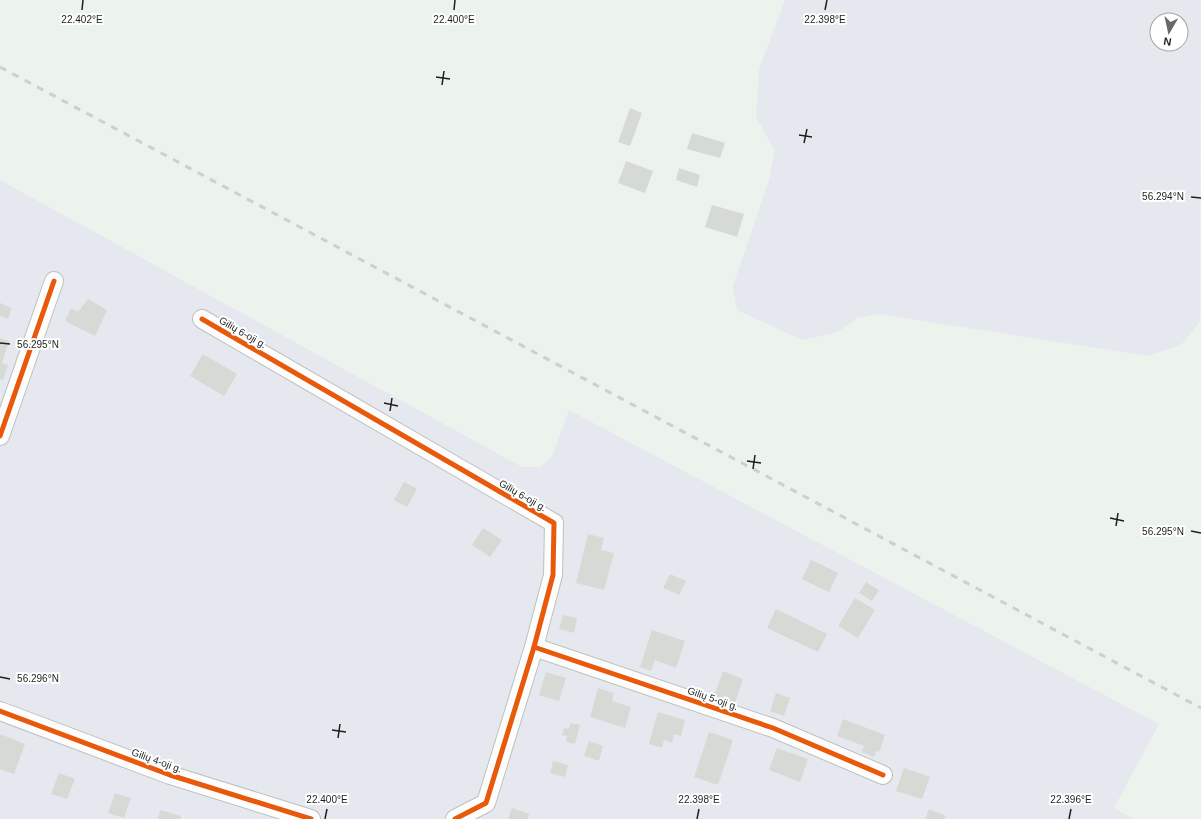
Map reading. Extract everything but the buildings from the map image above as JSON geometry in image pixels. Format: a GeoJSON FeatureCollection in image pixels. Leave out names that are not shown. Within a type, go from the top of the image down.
{"type":"FeatureCollection","features":[{"type":"Feature","properties":{"kind":"street"},"geometry":{"type":"LineString","coordinates":[[0,436],[54,281]]}},
{"type":"Feature","properties":{"kind":"street","name":"Gilių 6-oji g."},"geometry":{"type":"LineString","coordinates":[[202,319],[554,523],[553,575],[534,647],[486,803],[455,819]]}},
{"type":"Feature","properties":{"kind":"street","name":"Gilių 5-oji g."},"geometry":{"type":"LineString","coordinates":[[534,647],[773,728],[883,776]]}},
{"type":"Feature","properties":{"kind":"street","name":"Gilių 4-oji g."},"geometry":{"type":"LineString","coordinates":[[0,711],[170,775],[311,819]]}},
{"type":"Feature","properties":{"kind":"shaded area"},"geometry":{"type":"Polygon","coordinates":[[[785,0],[1201,0],[1200,322],[1181,345],[1148,356],[878,314],[857,318],[838,332],[802,340],[737,310],[733,286],[769,180],[775,151],[756,117],[759,69],[785,0]]]}},
{"type":"Feature","properties":{"kind":"shaded area"},"geometry":{"type":"Polygon","coordinates":[[[0,180],[522,467],[540,467],[552,457],[569,410],[1159,724],[1114,808],[1134,819],[0,819],[0,180]]]}},
{"type":"Feature","properties":{"kind":"railway"},"geometry":{"type":"LineString","coordinates":[[0,67],[1201,708]]}},
{"type":"Feature","properties":{"kind":"cycle path"},"geometry":{"type":"LineString","coordinates":[[0,436],[54,281]]}},
{"type":"Feature","properties":{"kind":"cycle path"},"geometry":{"type":"LineString","coordinates":[[202,319],[554,523],[553,575],[534,647],[486,803],[455,819]]}},
{"type":"Feature","properties":{"kind":"cycle path"},"geometry":{"type":"LineString","coordinates":[[534,647],[773,728],[883,775]]}},
{"type":"Feature","properties":{"kind":"cycle path"},"geometry":{"type":"LineString","coordinates":[[0,711],[170,775],[311,819]]}}]}
